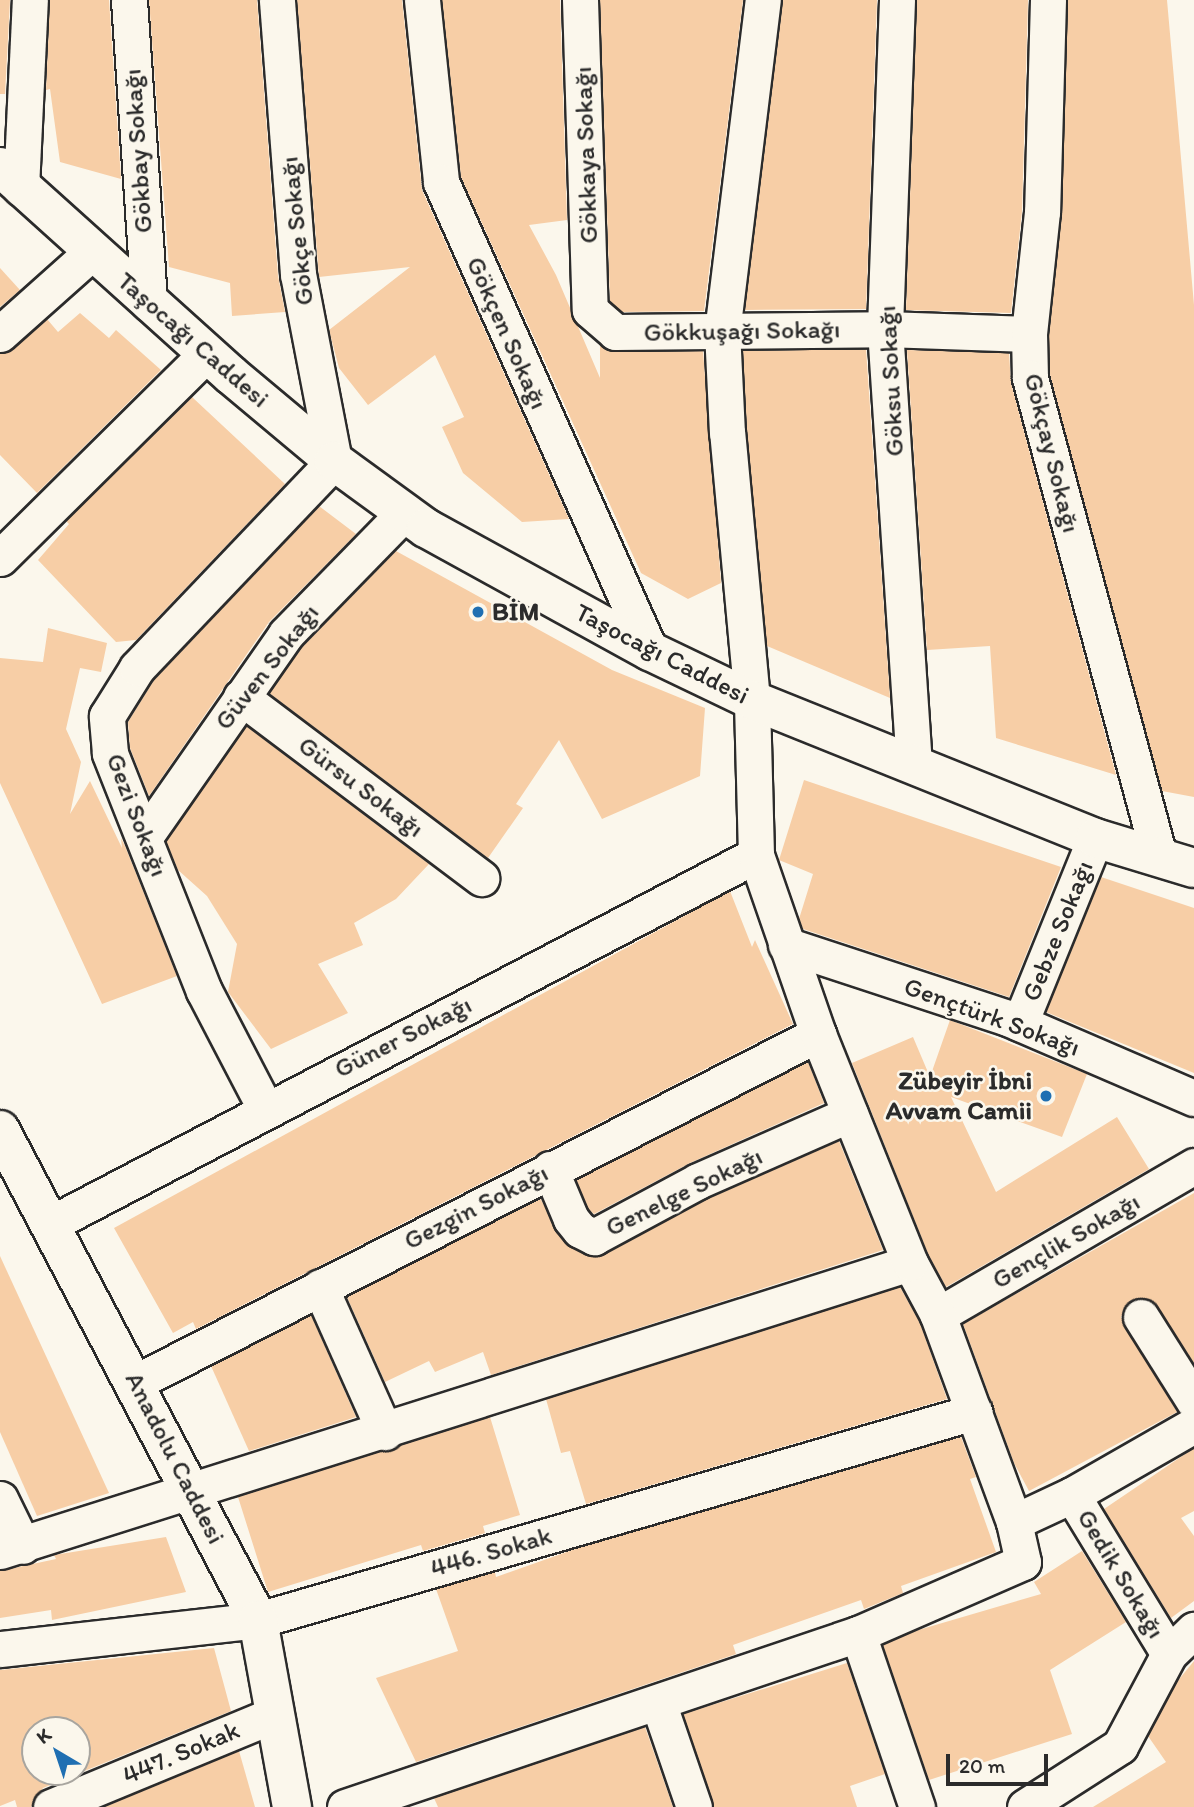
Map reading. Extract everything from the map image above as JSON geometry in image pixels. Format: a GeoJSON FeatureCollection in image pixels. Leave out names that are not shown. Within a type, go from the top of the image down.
{"type":"FeatureCollection","features":[{"type":"Feature","properties":{"kind":"main road","name":"Taşocağı Caddesi"},"geometry":{"type":"LineString","coordinates":[[6,190],[92,251],[207,354],[334,461],[405,512],[650,651],[752,700],[914,762],[1095,838],[1158,854],[1194,868]]}},
{"type":"Feature","properties":{"kind":"main road","name":"Anadolu Caddesi"},"geometry":{"type":"LineString","coordinates":[[0,1130],[136,1382],[258,1620],[272,1716],[292,1807]]}},
{"type":"Feature","properties":{"kind":"street"},"geometry":{"type":"LineString","coordinates":[[6,190],[30,0]]}},
{"type":"Feature","properties":{"kind":"street","name":"Gökbay Sokağı"},"geometry":{"type":"LineString","coordinates":[[129,0],[149,303]]}},
{"type":"Feature","properties":{"kind":"street","name":"Gökçe Sokağı"},"geometry":{"type":"LineString","coordinates":[[277,0],[298,274],[334,461]]}},
{"type":"Feature","properties":{"kind":"street","name":"Gökçen Sokağı"},"geometry":{"type":"LineString","coordinates":[[422,0],[441,182],[650,651]]}},
{"type":"Feature","properties":{"kind":"street","name":"Gökkaya Sokağı"},"geometry":{"type":"LineString","coordinates":[[580,0],[590,310]]}},
{"type":"Feature","properties":{"kind":"street"},"geometry":{"type":"LineString","coordinates":[[345,1807],[659,1705],[858,1634],[1023,1562],[1014,1522],[938,1315],[910,1263],[818,1034],[756,855],[752,700],[727,433],[722,332],[763,0]]}},
{"type":"Feature","properties":{"kind":"street","name":"Göksu Sokağı"},"geometry":{"type":"LineString","coordinates":[[897,0],[886,329],[914,762]]}},
{"type":"Feature","properties":{"kind":"street","name":"Gökçay Sokağı"},"geometry":{"type":"LineString","coordinates":[[1048,0],[1042,212],[1029,334],[1030,378],[1158,854]]}},
{"type":"Feature","properties":{"kind":"street"},"geometry":{"type":"LineString","coordinates":[[0,334],[92,251]]}},
{"type":"Feature","properties":{"kind":"street","name":"Gökkuşağı Sokağı"},"geometry":{"type":"LineString","coordinates":[[590,310],[615,332],[886,329],[1029,334]]}},
{"type":"Feature","properties":{"kind":"street"},"geometry":{"type":"LineString","coordinates":[[0,558],[207,354]]}},
{"type":"Feature","properties":{"kind":"street","name":"Gezi Sokağı"},"geometry":{"type":"LineString","coordinates":[[265,1108],[205,991],[146,835],[110,753],[107,716],[137,668],[334,461]]}},
{"type":"Feature","properties":{"kind":"street","name":"Güven Sokağı"},"geometry":{"type":"LineString","coordinates":[[146,835],[286,634],[405,512]]}},
{"type":"Feature","properties":{"kind":"street","name":"Gürsu Sokağı"},"geometry":{"type":"LineString","coordinates":[[240,697],[481,878]]}},
{"type":"Feature","properties":{"kind":"street","name":"Gebze Sokağı"},"geometry":{"type":"LineString","coordinates":[[1020,1024],[1095,838]]}},
{"type":"Feature","properties":{"kind":"street","name":"Güner Sokağı"},"geometry":{"type":"LineString","coordinates":[[52,1223],[265,1108],[756,855]]}},
{"type":"Feature","properties":{"kind":"street","name":"Gençtürk Sokağı"},"geometry":{"type":"LineString","coordinates":[[786,945],[1020,1024],[1194,1098]]}},
{"type":"Feature","properties":{"kind":"street","name":"Gezgin Sokağı"},"geometry":{"type":"LineString","coordinates":[[136,1382],[818,1034]]}},
{"type":"Feature","properties":{"kind":"street","name":"Genelge Sokağı"},"geometry":{"type":"LineString","coordinates":[[550,1169],[571,1219],[580,1230],[594,1237],[698,1181],[850,1114]]}},
{"type":"Feature","properties":{"kind":"street","name":"Gençlik Sokağı"},"geometry":{"type":"LineString","coordinates":[[938,1315],[1194,1166]]}},
{"type":"Feature","properties":{"kind":"street"},"geometry":{"type":"LineString","coordinates":[[0,1499],[12,1548],[910,1263]]}},
{"type":"Feature","properties":{"kind":"street"},"geometry":{"type":"LineString","coordinates":[[320,1287],[384,1432]]}},
{"type":"Feature","properties":{"kind":"street"},"geometry":{"type":"LineString","coordinates":[[1141,1317],[1194,1401]]}},
{"type":"Feature","properties":{"kind":"street","name":"446. Sokak"},"geometry":{"type":"LineString","coordinates":[[0,1649],[258,1620],[974,1412]]}},
{"type":"Feature","properties":{"kind":"street"},"geometry":{"type":"LineString","coordinates":[[1014,1522],[1072,1495],[1194,1425]]}},
{"type":"Feature","properties":{"kind":"street","name":"Gedik Sokağı"},"geometry":{"type":"LineString","coordinates":[[1072,1495],[1169,1654]]}},
{"type":"Feature","properties":{"kind":"street"},"geometry":{"type":"LineString","coordinates":[[1025,1807],[1120,1746],[1169,1654],[1194,1630]]}},
{"type":"Feature","properties":{"kind":"street"},"geometry":{"type":"LineString","coordinates":[[858,1634],[918,1807]]}},
{"type":"Feature","properties":{"kind":"street"},"geometry":{"type":"LineString","coordinates":[[659,1705],[694,1807]]}},
{"type":"Feature","properties":{"kind":"street","name":"447. Sokak"},"geometry":{"type":"LineString","coordinates":[[51,1807],[272,1716]]}},
{"type":"Feature","properties":{"kind":"building"},"geometry":{"type":"Polygon","coordinates":[[[0,0],[10,0],[5,94],[0,94],[0,0]]]}},
{"type":"Feature","properties":{"kind":"building"},"geometry":{"type":"Polygon","coordinates":[[[50,0],[109,0],[121,179],[60,162],[50,89],[46,90],[50,0]]]}},
{"type":"Feature","properties":{"kind":"building"},"geometry":{"type":"Polygon","coordinates":[[[149,0],[257,0],[278,276],[285,312],[232,316],[230,283],[169,267],[149,0]]]}},
{"type":"Feature","properties":{"kind":"building"},"geometry":{"type":"Polygon","coordinates":[[[297,0],[402,0],[422,190],[569,519],[522,522],[463,473],[442,427],[464,417],[435,355],[368,405],[339,368],[329,330],[410,267],[319,277],[297,0]]]}},
{"type":"Feature","properties":{"kind":"building"},"geometry":{"type":"Polygon","coordinates":[[[442,0],[560,0],[567,220],[529,225],[556,275],[600,378],[600,346],[615,352],[703,351],[721,583],[688,599],[641,573],[461,177],[442,0]]]}},
{"type":"Feature","properties":{"kind":"building"},"geometry":{"type":"Polygon","coordinates":[[[600,0],[743,0],[704,311],[622,312],[610,301],[600,0]]]}},
{"type":"Feature","properties":{"kind":"building"},"geometry":{"type":"Polygon","coordinates":[[[783,0],[877,0],[866,309],[745,310],[783,0]]]}},
{"type":"Feature","properties":{"kind":"building"},"geometry":{"type":"Polygon","coordinates":[[[917,0],[1028,0],[1022,211],[1011,313],[906,310],[917,0]]]}},
{"type":"Feature","properties":{"kind":"building"},"geometry":{"type":"Polygon","coordinates":[[[1068,0],[1167,0],[1194,305],[1194,797],[1162,791],[1050,375],[1049,335],[1062,213],[1068,0]]]}},
{"type":"Feature","properties":{"kind":"building"},"geometry":{"type":"Polygon","coordinates":[[[0,268],[20,290],[0,307],[0,268]]]}},
{"type":"Feature","properties":{"kind":"building"},"geometry":{"type":"Polygon","coordinates":[[[80,313],[109,338],[116,330],[161,370],[37,493],[0,455],[0,354],[13,349],[47,319],[58,332],[80,313]]]}},
{"type":"Feature","properties":{"kind":"building"},"geometry":{"type":"Polygon","coordinates":[[[866,349],[890,698],[767,646],[747,432],[743,351],[866,349]]]}},
{"type":"Feature","properties":{"kind":"building"},"geometry":{"type":"Polygon","coordinates":[[[907,350],[1009,353],[1011,383],[1116,775],[996,738],[990,646],[927,650],[907,350]]]}},
{"type":"Feature","properties":{"kind":"building"},"geometry":{"type":"Polygon","coordinates":[[[192,397],[285,484],[136,640],[116,642],[38,560],[69,524],[66,521],[192,397]]]}},
{"type":"Feature","properties":{"kind":"building"},"geometry":{"type":"Polygon","coordinates":[[[319,506],[356,534],[269,622],[149,796],[130,748],[128,722],[154,680],[319,506]]]}},
{"type":"Feature","properties":{"kind":"building"},"geometry":{"type":"Polygon","coordinates":[[[396,551],[612,670],[705,708],[700,776],[602,819],[559,740],[516,804],[523,808],[488,858],[269,693],[302,647],[396,551]]]}},
{"type":"Feature","properties":{"kind":"building"},"geometry":{"type":"Polygon","coordinates":[[[48,628],[107,643],[101,672],[80,668],[66,729],[81,762],[70,814],[90,781],[122,848],[121,838],[125,846],[177,976],[102,1004],[0,783],[0,658],[43,662],[48,628]]]}},
{"type":"Feature","properties":{"kind":"building"},"geometry":{"type":"Polygon","coordinates":[[[246,726],[429,864],[396,899],[354,923],[363,945],[318,964],[348,1013],[271,1049],[228,992],[237,944],[207,896],[178,870],[166,841],[246,726]]]}},
{"type":"Feature","properties":{"kind":"building"},"geometry":{"type":"Polygon","coordinates":[[[804,780],[1061,867],[1009,997],[803,929],[799,919],[813,874],[779,860],[804,780]]]}},
{"type":"Feature","properties":{"kind":"building"},"geometry":{"type":"Polygon","coordinates":[[[1101,877],[1194,908],[1194,1073],[1046,1012],[1101,877]]]}},
{"type":"Feature","properties":{"kind":"building"},"geometry":{"type":"Polygon","coordinates":[[[730,891],[752,947],[755,940],[793,1024],[196,1329],[193,1322],[173,1333],[114,1228],[730,891]]]}},
{"type":"Feature","properties":{"kind":"building"},"geometry":{"type":"Polygon","coordinates":[[[950,1020],[1087,1074],[1062,1137],[951,1097],[996,1192],[1117,1117],[1149,1169],[946,1287],[928,1254],[852,1063],[913,1037],[930,1077],[950,1020]]]}},
{"type":"Feature","properties":{"kind":"building"},"geometry":{"type":"Polygon","coordinates":[[[808,1062],[824,1103],[690,1163],[594,1214],[588,1209],[576,1180],[808,1062]]]}},
{"type":"Feature","properties":{"kind":"building"},"geometry":{"type":"Polygon","coordinates":[[[839,1141],[883,1250],[491,1375],[483,1352],[435,1372],[429,1361],[385,1382],[347,1297],[540,1198],[565,1243],[586,1255],[603,1255],[707,1199],[839,1141]]]}},
{"type":"Feature","properties":{"kind":"building"},"geometry":{"type":"Polygon","coordinates":[[[1194,1193],[1194,1363],[1151,1300],[1131,1300],[1121,1317],[1177,1412],[1029,1491],[1014,1463],[963,1324],[1194,1193]]]}},
{"type":"Feature","properties":{"kind":"building"},"geometry":{"type":"Polygon","coordinates":[[[0,1256],[109,1493],[37,1516],[0,1432],[0,1256]]]}},
{"type":"Feature","properties":{"kind":"building"},"geometry":{"type":"Polygon","coordinates":[[[900,1287],[920,1323],[947,1399],[586,1504],[570,1451],[561,1453],[546,1399],[900,1287]]]}},
{"type":"Feature","properties":{"kind":"building"},"geometry":{"type":"Polygon","coordinates":[[[311,1315],[356,1417],[249,1451],[211,1366],[311,1315]]]}},
{"type":"Feature","properties":{"kind":"building"},"geometry":{"type":"Polygon","coordinates":[[[490,1417],[520,1515],[483,1526],[485,1533],[423,1551],[421,1545],[268,1592],[238,1497],[490,1417]]]}},
{"type":"Feature","properties":{"kind":"building"},"geometry":{"type":"Polygon","coordinates":[[[961,1437],[976,1477],[970,1479],[996,1552],[901,1586],[903,1593],[864,1609],[861,1600],[733,1645],[736,1654],[416,1762],[376,1678],[458,1651],[436,1589],[495,1572],[496,1577],[578,1548],[961,1437]]]}},
{"type":"Feature","properties":{"kind":"building"},"geometry":{"type":"Polygon","coordinates":[[[1194,1448],[1194,1511],[1181,1518],[1194,1536],[1194,1601],[1171,1618],[1104,1509],[1194,1448]]]}},
{"type":"Feature","properties":{"kind":"building"},"geometry":{"type":"Polygon","coordinates":[[[166,1537],[186,1592],[52,1620],[51,1610],[0,1618],[0,1571],[56,1559],[54,1555],[166,1537]]]}},
{"type":"Feature","properties":{"kind":"building"},"geometry":{"type":"Polygon","coordinates":[[[1082,1551],[1126,1622],[1050,1670],[1072,1734],[929,1780],[883,1645],[915,1631],[1041,1594],[1034,1582],[1082,1551]]]}},
{"type":"Feature","properties":{"kind":"building"},"geometry":{"type":"Polygon","coordinates":[[[214,1648],[231,1711],[91,1768],[91,1716],[21,1716],[21,1786],[48,1786],[43,1788],[31,1807],[17,1807],[15,1800],[0,1806],[0,1670],[214,1648]]]}},
{"type":"Feature","properties":{"kind":"building"},"geometry":{"type":"Polygon","coordinates":[[[1194,1661],[1194,1807],[1093,1807],[1166,1762],[1148,1736],[1176,1683],[1194,1661]]]}},
{"type":"Feature","properties":{"kind":"building"},"geometry":{"type":"Polygon","coordinates":[[[847,1663],[885,1774],[850,1786],[857,1807],[714,1807],[683,1714],[847,1663]]]}},
{"type":"Feature","properties":{"kind":"building"},"geometry":{"type":"Polygon","coordinates":[[[645,1727],[673,1807],[438,1807],[434,1798],[645,1727]]]}},
{"type":"Feature","properties":{"kind":"building"},"geometry":{"type":"Polygon","coordinates":[[[239,1751],[255,1807],[104,1807],[239,1751]]]}},
{"type":"Feature","properties":{"kind":"place","name":"BİM"},"geometry":{"type":"Point","coordinates":[478,612]}},
{"type":"Feature","properties":{"kind":"place","name":"Zübeyir İbni Avvam Camii"},"geometry":{"type":"Point","coordinates":[1046,1096]}}]}
